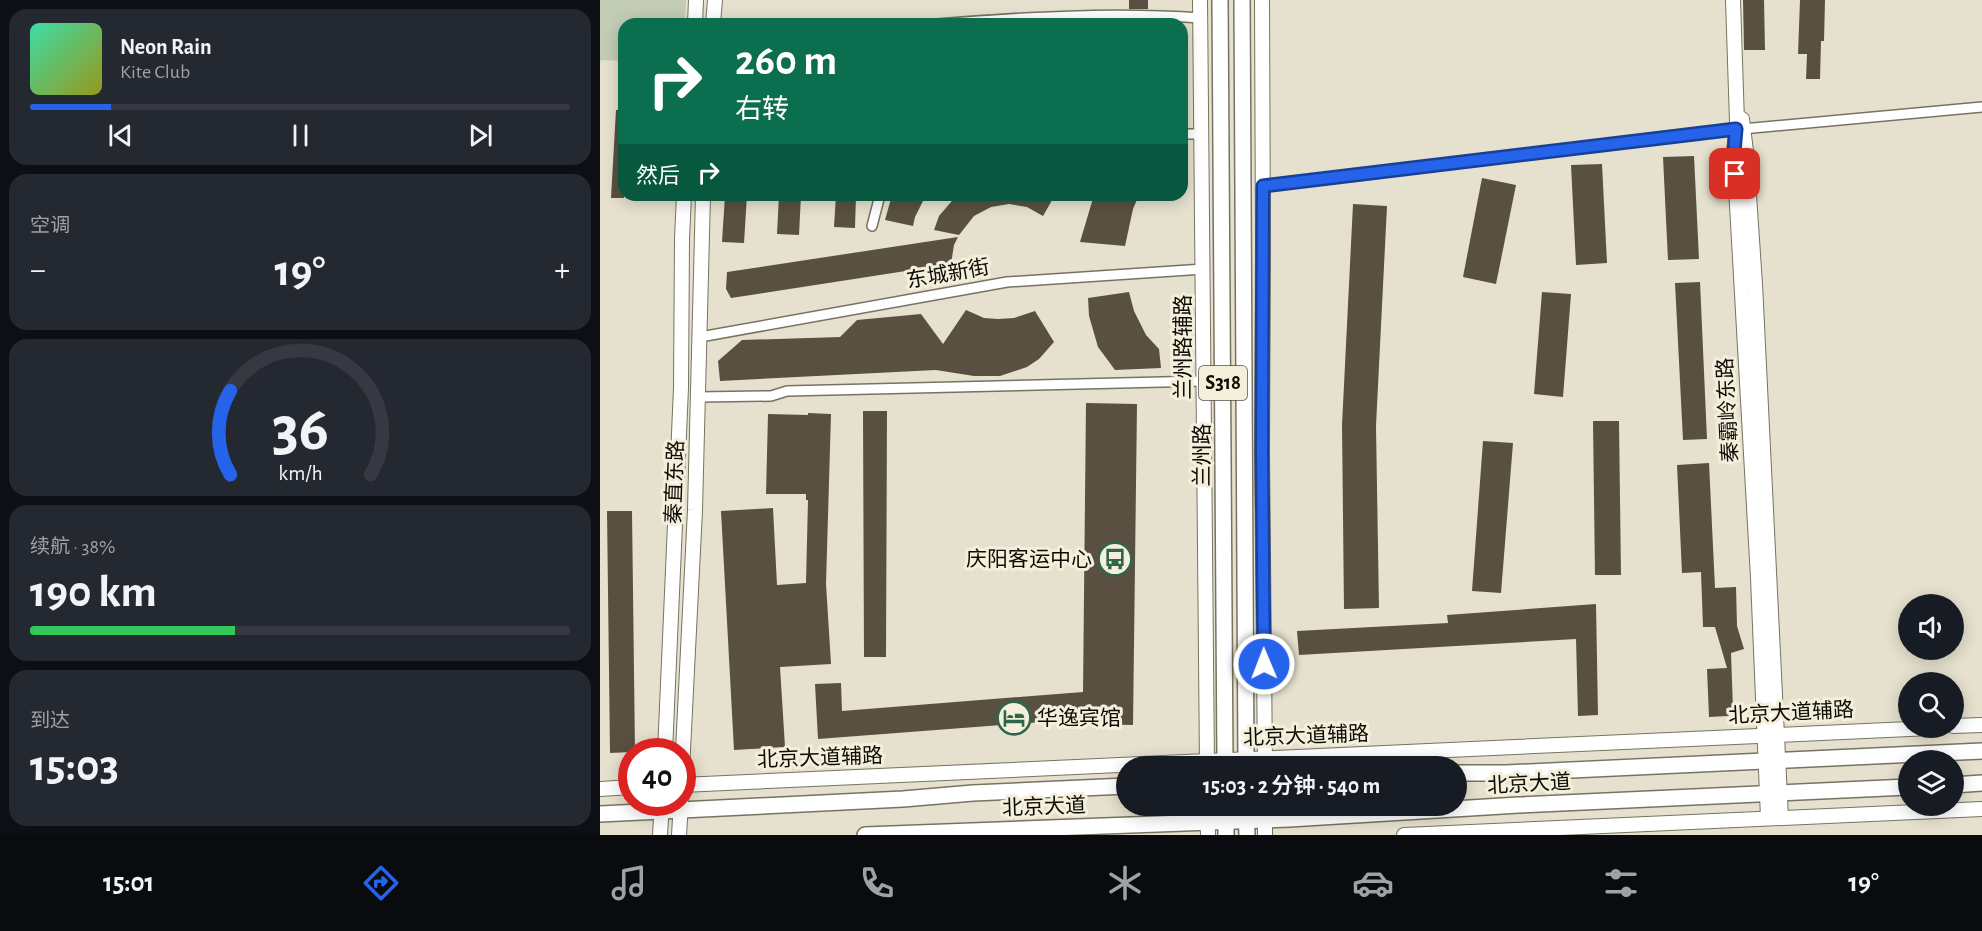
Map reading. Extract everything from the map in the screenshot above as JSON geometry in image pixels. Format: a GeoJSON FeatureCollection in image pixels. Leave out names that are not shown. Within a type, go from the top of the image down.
{"type":"FeatureCollection","features":[{"type":"Feature","properties":{"kind":"main road","name":"兰州路"},"geometry":{"type":"LineString","coordinates":[[1220,0],[1225,756]]}},
{"type":"Feature","properties":{"kind":"main road","name":"兰州路"},"geometry":{"type":"LineString","coordinates":[[1242,0],[1246,756]]}},
{"type":"Feature","properties":{"kind":"main road","name":"北京大道"},"geometry":{"type":"LineString","coordinates":[[1467,773],[1982,751]]}},
{"type":"Feature","properties":{"kind":"main road"},"geometry":{"type":"LineString","coordinates":[[1964,784],[1982,783]]}},
{"type":"Feature","properties":{"kind":"main road","name":"北京大道"},"geometry":{"type":"LineString","coordinates":[[696,805],[903,799],[973,793],[1116,786]]}},
{"type":"Feature","properties":{"kind":"main road","name":"北京大道"},"geometry":{"type":"LineString","coordinates":[[866,835],[1208,828],[1226,820],[1265,820],[1898,787]]}},
{"type":"Feature","properties":{"kind":"main road","name":"北京大道"},"geometry":{"type":"LineString","coordinates":[[600,814],[618,812]]}},
{"type":"Feature","properties":{"kind":"street"},"geometry":{"type":"LineString","coordinates":[[694,18],[696,0]]}},
{"type":"Feature","properties":{"kind":"street"},"geometry":{"type":"LineString","coordinates":[[714,18],[715,0]]}},
{"type":"Feature","properties":{"kind":"street","name":"兰州路辅路"},"geometry":{"type":"LineString","coordinates":[[1200,0],[1207,756]]}},
{"type":"Feature","properties":{"kind":"street"},"geometry":{"type":"LineString","coordinates":[[1262,0],[1265,756]]}},
{"type":"Feature","properties":{"kind":"street","name":"秦霸岭东路"},"geometry":{"type":"LineString","coordinates":[[1733,0],[1740,129],[1755,284],[1774,818]]}},
{"type":"Feature","properties":{"kind":"street","name":"秦霸岭东路"},"geometry":{"type":"LineString","coordinates":[[1739,0],[1740,129]]}},
{"type":"Feature","properties":{"kind":"street"},"geometry":{"type":"LineString","coordinates":[[1041,18],[1158,15],[1201,18]]}},
{"type":"Feature","properties":{"kind":"street"},"geometry":{"type":"LineString","coordinates":[[1263,186],[1740,129],[1982,107]]}},
{"type":"Feature","properties":{"kind":"street"},"geometry":{"type":"LineString","coordinates":[[1188,134],[1201,134]]}},
{"type":"Feature","properties":{"kind":"street","name":"秦直东路"},"geometry":{"type":"LineString","coordinates":[[666,738],[680,424],[684,201]]}},
{"type":"Feature","properties":{"kind":"street","name":"秦直东路"},"geometry":{"type":"LineString","coordinates":[[684,738],[691,623],[699,398],[703,201]]}},
{"type":"Feature","properties":{"kind":"street"},"geometry":{"type":"LineString","coordinates":[[872,226],[878,201]]}},
{"type":"Feature","properties":{"kind":"street","name":"东城新街"},"geometry":{"type":"LineString","coordinates":[[700,337],[1007,282],[1204,269]]}},
{"type":"Feature","properties":{"kind":"street"},"geometry":{"type":"LineString","coordinates":[[699,398],[771,396],[787,391],[1204,381]]}},
{"type":"Feature","properties":{"kind":"street"},"geometry":{"type":"LineString","coordinates":[[1964,726],[1982,725]]}},
{"type":"Feature","properties":{"kind":"street","name":"北京大道辅路"},"geometry":{"type":"LineString","coordinates":[[1392,756],[1898,729]]}},
{"type":"Feature","properties":{"kind":"street","name":"北京大道辅路"},"geometry":{"type":"LineString","coordinates":[[696,784],[1116,768]]}},
{"type":"Feature","properties":{"kind":"street"},"geometry":{"type":"LineString","coordinates":[[600,789],[618,788]]}},
{"type":"Feature","properties":{"kind":"street"},"geometry":{"type":"LineString","coordinates":[[1404,835],[1982,808]]}},
{"type":"Feature","properties":{"kind":"street"},"geometry":{"type":"LineString","coordinates":[[660,835],[661,816]]}},
{"type":"Feature","properties":{"kind":"street"},"geometry":{"type":"LineString","coordinates":[[679,835],[680,816]]}},
{"type":"Feature","properties":{"kind":"green space"},"geometry":{"type":"Polygon","coordinates":[[[600,0],[686,0],[685,18],[618,18],[618,61],[601,60],[600,64],[600,0]]]}},
{"type":"Feature","properties":{"kind":"building"},"geometry":{"type":"Polygon","coordinates":[[[1129,0],[1148,0],[1148,9],[1129,9],[1129,0]]]}},
{"type":"Feature","properties":{"kind":"building"},"geometry":{"type":"Polygon","coordinates":[[[1743,0],[1764,0],[1765,50],[1744,50],[1743,0]]]}},
{"type":"Feature","properties":{"kind":"building"},"geometry":{"type":"Polygon","coordinates":[[[1800,0],[1825,0],[1820,79],[1806,79],[1807,54],[1798,54],[1800,0]]]}},
{"type":"Feature","properties":{"kind":"building"},"geometry":{"type":"Polygon","coordinates":[[[616,110],[618,110],[618,198],[611,198],[616,110]]]}},
{"type":"Feature","properties":{"kind":"building"},"geometry":{"type":"Polygon","coordinates":[[[1694,156],[1699,259],[1668,260],[1663,157],[1694,156]]]}},
{"type":"Feature","properties":{"kind":"building"},"geometry":{"type":"Polygon","coordinates":[[[1602,164],[1607,263],[1576,265],[1571,165],[1602,164]]]}},
{"type":"Feature","properties":{"kind":"building"},"geometry":{"type":"Polygon","coordinates":[[[1482,178],[1516,185],[1496,284],[1463,277],[1482,178]]]}},
{"type":"Feature","properties":{"kind":"building"},"geometry":{"type":"Polygon","coordinates":[[[725,201],[747,201],[744,243],[722,242],[725,201]]]}},
{"type":"Feature","properties":{"kind":"building"},"geometry":{"type":"Polygon","coordinates":[[[779,201],[801,201],[799,235],[777,234],[779,201]]]}},
{"type":"Feature","properties":{"kind":"building"},"geometry":{"type":"Polygon","coordinates":[[[836,201],[856,201],[855,228],[834,227],[836,201]]]}},
{"type":"Feature","properties":{"kind":"building"},"geometry":{"type":"Polygon","coordinates":[[[890,201],[923,201],[913,226],[885,220],[890,201]]]}},
{"type":"Feature","properties":{"kind":"building"},"geometry":{"type":"Polygon","coordinates":[[[952,201],[1052,201],[1043,216],[1027,207],[1009,204],[991,207],[974,216],[959,235],[934,230],[939,216],[952,201]]]}},
{"type":"Feature","properties":{"kind":"building"},"geometry":{"type":"Polygon","coordinates":[[[1092,201],[1136,201],[1125,246],[1080,242],[1092,201]]]}},
{"type":"Feature","properties":{"kind":"building"},"geometry":{"type":"Polygon","coordinates":[[[1353,204],[1387,206],[1376,426],[1379,608],[1344,609],[1342,425],[1353,204]]]}},
{"type":"Feature","properties":{"kind":"building"},"geometry":{"type":"Polygon","coordinates":[[[958,237],[954,245],[951,264],[731,298],[726,289],[727,272],[958,237]]]}},
{"type":"Feature","properties":{"kind":"building"},"geometry":{"type":"Polygon","coordinates":[[[1700,282],[1707,439],[1683,440],[1675,283],[1700,282]]]}},
{"type":"Feature","properties":{"kind":"building"},"geometry":{"type":"Polygon","coordinates":[[[1129,292],[1134,311],[1146,335],[1159,349],[1161,368],[1115,370],[1098,347],[1089,316],[1088,298],[1129,292]]]}},
{"type":"Feature","properties":{"kind":"building"},"geometry":{"type":"Polygon","coordinates":[[[1542,292],[1571,294],[1563,397],[1534,394],[1542,292]]]}},
{"type":"Feature","properties":{"kind":"building"},"geometry":{"type":"Polygon","coordinates":[[[966,310],[984,318],[998,319],[1014,318],[1035,311],[1054,342],[1039,359],[1027,367],[1000,376],[974,376],[936,370],[720,381],[718,361],[742,340],[840,337],[857,320],[921,314],[943,344],[966,310]]]}},
{"type":"Feature","properties":{"kind":"building"},"geometry":{"type":"Polygon","coordinates":[[[1086,403],[1137,404],[1133,725],[1082,724],[1082,719],[818,739],[815,684],[841,683],[842,711],[1083,692],[1086,403]]]}},
{"type":"Feature","properties":{"kind":"building"},"geometry":{"type":"Polygon","coordinates":[[[863,411],[887,411],[886,657],[864,657],[863,411]]]}},
{"type":"Feature","properties":{"kind":"building"},"geometry":{"type":"Polygon","coordinates":[[[808,413],[831,414],[826,584],[831,664],[780,667],[785,747],[734,750],[721,511],[773,508],[777,585],[806,583],[808,500],[806,500],[806,494],[766,494],[768,414],[808,415],[808,413]]]}},
{"type":"Feature","properties":{"kind":"building"},"geometry":{"type":"Polygon","coordinates":[[[1593,421],[1619,421],[1621,575],[1595,575],[1593,421]]]}},
{"type":"Feature","properties":{"kind":"building"},"geometry":{"type":"Polygon","coordinates":[[[1483,441],[1513,443],[1501,593],[1472,591],[1483,441]]]}},
{"type":"Feature","properties":{"kind":"building"},"geometry":{"type":"Polygon","coordinates":[[[1709,463],[1715,588],[1736,587],[1737,626],[1744,649],[1731,653],[1733,709],[1728,716],[1709,717],[1707,669],[1727,668],[1715,627],[1703,627],[1701,572],[1682,573],[1677,465],[1709,463]]]}},
{"type":"Feature","properties":{"kind":"building"},"geometry":{"type":"Polygon","coordinates":[[[607,511],[632,511],[635,738],[618,738],[618,753],[610,753],[607,511]]]}},
{"type":"Feature","properties":{"kind":"building"},"geometry":{"type":"Polygon","coordinates":[[[1596,604],[1598,715],[1578,716],[1576,639],[1299,655],[1297,631],[1448,623],[1447,615],[1596,604]]]}},
{"type":"Feature","properties":{"kind":"place","name":"庆阳客运中心"},"geometry":{"type":"Point","coordinates":[1115,559]}},
{"type":"Feature","properties":{"kind":"place","name":"华逸宾馆"},"geometry":{"type":"Point","coordinates":[1014,718]}},
{"type":"Feature","properties":{"kind":"route"},"geometry":{"type":"LineString","coordinates":[[1264,664],[1263,186],[1736,129],[1735,174]]}}]}
